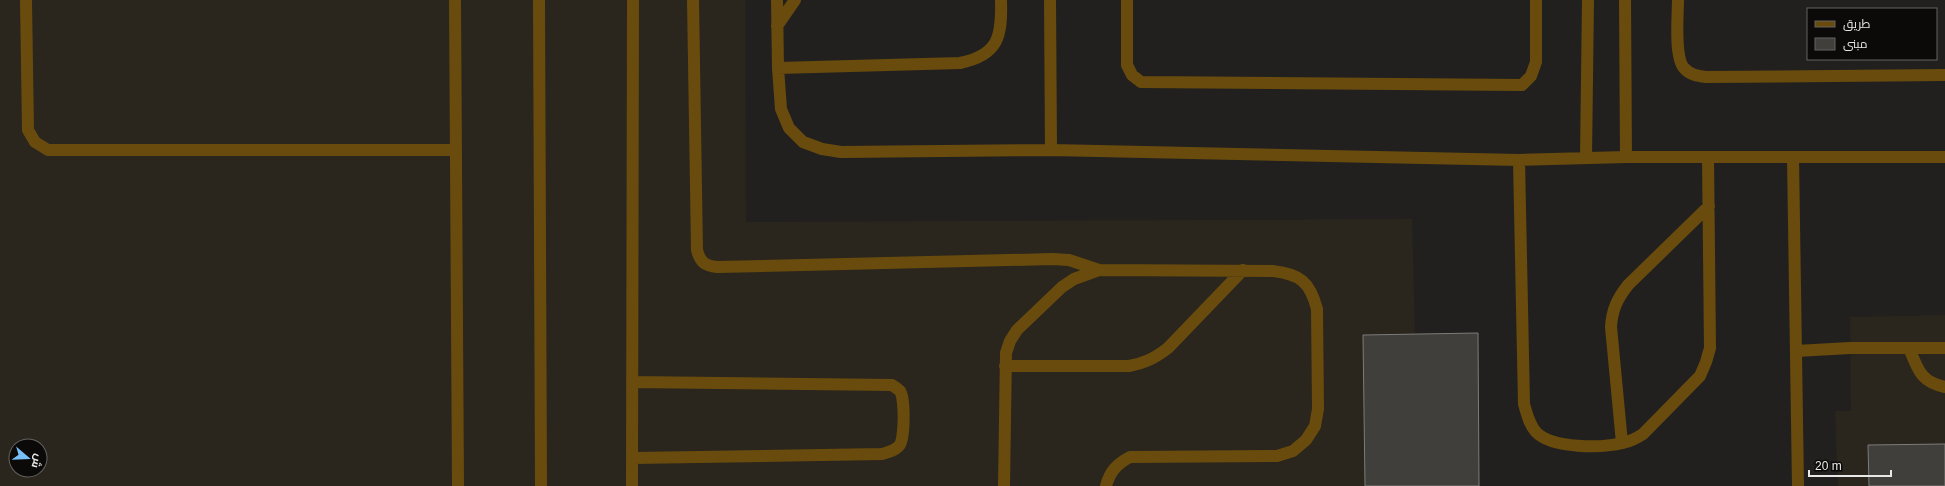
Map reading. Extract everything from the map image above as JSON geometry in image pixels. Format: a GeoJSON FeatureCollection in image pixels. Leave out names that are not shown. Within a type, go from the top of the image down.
{"type":"FeatureCollection","features":[{"type":"Feature","properties":{"kind":"street"},"geometry":{"type":"LineString","coordinates":[[26,0],[28,130],[35,142],[48,150],[456,150]]}},
{"type":"Feature","properties":{"kind":"street"},"geometry":{"type":"LineString","coordinates":[[455,0],[458,486]]}},
{"type":"Feature","properties":{"kind":"street"},"geometry":{"type":"LineString","coordinates":[[539,0],[541,486]]}},
{"type":"Feature","properties":{"kind":"street"},"geometry":{"type":"LineString","coordinates":[[632,486],[633,0]]}},
{"type":"Feature","properties":{"kind":"street"},"geometry":{"type":"LineString","coordinates":[[693,0],[697,250],[699,259],[707,266],[717,267],[1053,259],[1069,260],[1099,270],[1243,270],[1289,272],[1303,280],[1313,293],[1317,309],[1318,409],[1315,426],[1306,440],[1293,451],[1277,456],[1130,457],[1118,464],[1109,475],[1106,486]]}},
{"type":"Feature","properties":{"kind":"street"},"geometry":{"type":"LineString","coordinates":[[777,0],[778,68],[781,110],[789,128],[803,142],[822,149],[841,152],[1051,150],[1519,160],[1626,157],[1945,157]]}},
{"type":"Feature","properties":{"kind":"street"},"geometry":{"type":"LineString","coordinates":[[777,26],[795,0]]}},
{"type":"Feature","properties":{"kind":"street"},"geometry":{"type":"LineString","coordinates":[[778,68],[960,63],[977,59],[991,49],[1000,34],[1002,0]]}},
{"type":"Feature","properties":{"kind":"street"},"geometry":{"type":"LineString","coordinates":[[1050,0],[1051,150]]}},
{"type":"Feature","properties":{"kind":"street"},"geometry":{"type":"LineString","coordinates":[[1127,0],[1127,65],[1132,75],[1141,82],[1452,85],[1522,85],[1531,76],[1536,62],[1536,0]]}},
{"type":"Feature","properties":{"kind":"street"},"geometry":{"type":"LineString","coordinates":[[1586,158],[1588,0]]}},
{"type":"Feature","properties":{"kind":"street"},"geometry":{"type":"LineString","coordinates":[[1625,0],[1626,157]]}},
{"type":"Feature","properties":{"kind":"street"},"geometry":{"type":"LineString","coordinates":[[1678,0],[1679,56],[1683,68],[1694,76],[1945,75]]}},
{"type":"Feature","properties":{"kind":"street"},"geometry":{"type":"LineString","coordinates":[[1793,157],[1798,486]]}},
{"type":"Feature","properties":{"kind":"street"},"geometry":{"type":"LineString","coordinates":[[1519,160],[1524,404],[1528,419],[1536,432],[1549,441],[1564,445],[1622,443],[1633,440],[1643,434],[1700,376],[1710,348],[1708,158]]}},
{"type":"Feature","properties":{"kind":"street"},"geometry":{"type":"LineString","coordinates":[[1622,443],[1611,327],[1612,311],[1618,297],[1628,285],[1709,206]]}},
{"type":"Feature","properties":{"kind":"street"},"geometry":{"type":"LineString","coordinates":[[1004,486],[1005,366],[1008,347],[1017,330],[1062,287],[1074,279],[1099,270]]}},
{"type":"Feature","properties":{"kind":"street"},"geometry":{"type":"LineString","coordinates":[[1005,366],[1129,366],[1144,364],[1168,348],[1243,270]]}},
{"type":"Feature","properties":{"kind":"street"},"geometry":{"type":"LineString","coordinates":[[1796,351],[1850,348],[1945,348]]}},
{"type":"Feature","properties":{"kind":"street"},"geometry":{"type":"LineString","coordinates":[[1909,348],[1920,374],[1928,381],[1945,387]]}},
{"type":"Feature","properties":{"kind":"street"},"geometry":{"type":"LineString","coordinates":[[632,382],[892,385],[900,391],[903,401],[903,436],[901,445],[892,451],[882,454],[632,458]]}},
{"type":"Feature","properties":{"kind":"shaded area"},"geometry":{"type":"Polygon","coordinates":[[[0,0],[745,0],[746,222],[1412,219],[1415,334],[1363,335],[1365,486],[0,486],[0,0]]]}},
{"type":"Feature","properties":{"kind":"shaded area"},"geometry":{"type":"Polygon","coordinates":[[[1945,315],[1945,486],[1838,486],[1835,411],[1851,411],[1850,317],[1945,315]]]}},
{"type":"Feature","properties":{"kind":"building"},"geometry":{"type":"Polygon","coordinates":[[[1478,333],[1479,486],[1365,486],[1363,335],[1478,333]]]}},
{"type":"Feature","properties":{"kind":"building"},"geometry":{"type":"Polygon","coordinates":[[[1945,444],[1945,486],[1869,486],[1868,445],[1945,444]]]}}]}
